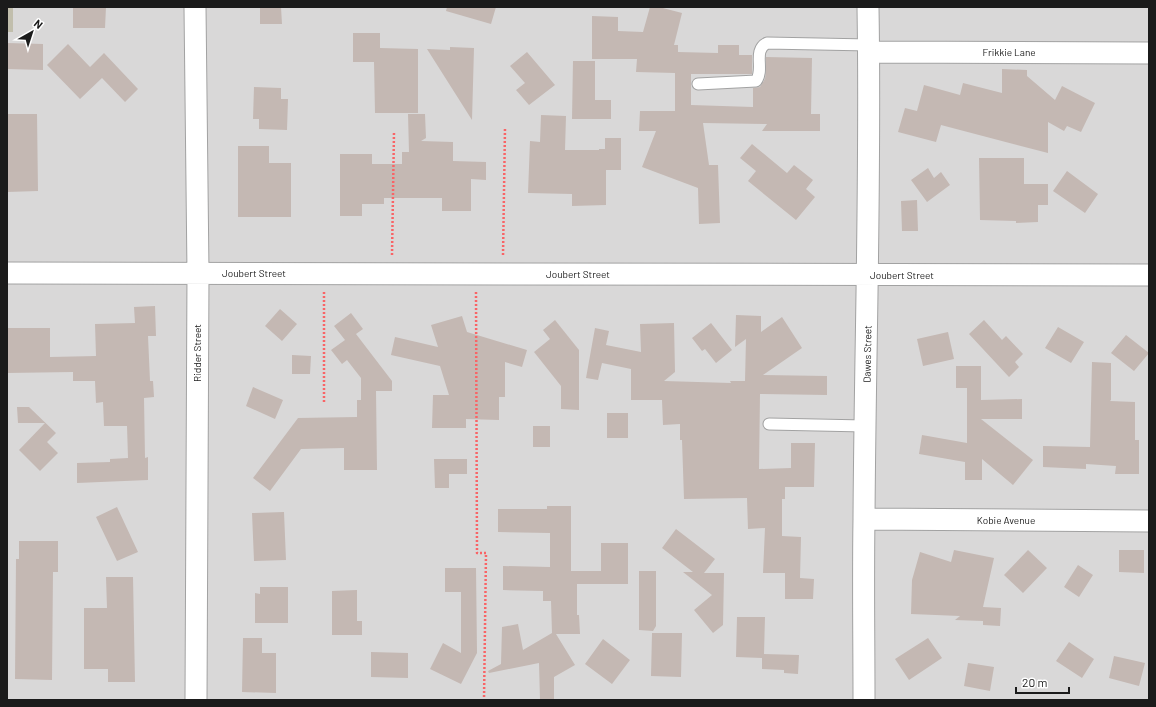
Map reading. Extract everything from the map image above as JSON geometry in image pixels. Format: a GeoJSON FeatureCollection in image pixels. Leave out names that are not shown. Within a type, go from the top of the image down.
{"type":"FeatureCollection","features":[{"type":"Feature","properties":{"kind":"street","name":"Ridder Street"},"geometry":{"type":"LineString","coordinates":[[195,7],[198,273],[196,700]]}},
{"type":"Feature","properties":{"kind":"street","name":"Dawes Street"},"geometry":{"type":"LineString","coordinates":[[864,700],[864,519],[868,275],[868,7]]}},
{"type":"Feature","properties":{"kind":"street","name":"Frikkie Lane"},"geometry":{"type":"LineString","coordinates":[[869,49],[1149,52]]}},
{"type":"Feature","properties":{"kind":"street","name":"Joubert Street"},"geometry":{"type":"LineString","coordinates":[[7,273],[1149,275]]}},
{"type":"Feature","properties":{"kind":"street","name":"Kobie Avenue"},"geometry":{"type":"LineString","coordinates":[[864,519],[1149,521]]}},
{"type":"Feature","properties":{"kind":"lane"},"geometry":{"type":"LineString","coordinates":[[698,84],[756,81],[760,77],[760,49],[762,45],[767,43],[869,49]]}},
{"type":"Feature","properties":{"kind":"lane"},"geometry":{"type":"LineString","coordinates":[[769,424],[866,426]]}},
{"type":"Feature","properties":{"kind":"path"},"geometry":{"type":"LineString","coordinates":[[502,274],[505,128]]}},
{"type":"Feature","properties":{"kind":"path"},"geometry":{"type":"LineString","coordinates":[[392,274],[394,132]]}},
{"type":"Feature","properties":{"kind":"path"},"geometry":{"type":"LineString","coordinates":[[324,273],[324,402]]}},
{"type":"Feature","properties":{"kind":"path"},"geometry":{"type":"LineString","coordinates":[[476,273],[477,553],[486,553],[484,700]]}},
{"type":"Feature","properties":{"kind":"shaded area"},"geometry":{"type":"Polygon","coordinates":[[[7,7],[1149,7],[1149,700],[7,700],[7,7]]]}},
{"type":"Feature","properties":{"kind":"shaded area"},"geometry":{"type":"Polygon","coordinates":[[[7,7],[13,7],[13,32],[7,32],[7,7]]]}},
{"type":"Feature","properties":{"kind":"building"},"geometry":{"type":"Polygon","coordinates":[[[73,7],[106,7],[105,28],[73,28],[73,7]]]}},
{"type":"Feature","properties":{"kind":"building"},"geometry":{"type":"Polygon","coordinates":[[[260,7],[281,7],[282,24],[260,24],[260,7]]]}},
{"type":"Feature","properties":{"kind":"building"},"geometry":{"type":"Polygon","coordinates":[[[447,7],[496,7],[491,24],[446,11],[447,7]]]}},
{"type":"Feature","properties":{"kind":"building"},"geometry":{"type":"Polygon","coordinates":[[[650,7],[659,7],[682,13],[674,45],[678,45],[678,52],[718,53],[718,45],[739,45],[739,55],[752,55],[752,74],[691,74],[691,105],[753,107],[753,88],[760,87],[765,79],[766,57],[812,58],[811,114],[820,114],[820,131],[762,131],[767,124],[703,123],[709,165],[718,165],[720,223],[699,224],[698,188],[642,167],[656,131],[639,131],[640,111],[675,111],[675,73],[636,72],[637,59],[592,59],[592,16],[618,17],[618,31],[643,32],[650,7]]]}},
{"type":"Feature","properties":{"kind":"building"},"geometry":{"type":"Polygon","coordinates":[[[353,33],[380,33],[380,48],[418,49],[418,113],[375,113],[374,62],[353,62],[353,33]]]}},
{"type":"Feature","properties":{"kind":"building"},"geometry":{"type":"Polygon","coordinates":[[[7,43],[43,44],[43,70],[7,69],[7,43]]]}},
{"type":"Feature","properties":{"kind":"building"},"geometry":{"type":"Polygon","coordinates":[[[68,44],[90,67],[104,53],[138,89],[125,102],[102,78],[80,99],[47,65],[68,44]]]}},
{"type":"Feature","properties":{"kind":"building"},"geometry":{"type":"Polygon","coordinates":[[[450,47],[474,48],[472,120],[427,49],[450,50],[450,47]]]}},
{"type":"Feature","properties":{"kind":"building"},"geometry":{"type":"Polygon","coordinates":[[[527,52],[555,85],[529,105],[516,90],[525,83],[510,66],[527,52]]]}},
{"type":"Feature","properties":{"kind":"building"},"geometry":{"type":"Polygon","coordinates":[[[573,61],[595,61],[595,100],[611,100],[611,119],[572,119],[573,61]]]}},
{"type":"Feature","properties":{"kind":"building"},"geometry":{"type":"Polygon","coordinates":[[[1002,69],[1027,70],[1027,76],[1055,100],[1062,86],[1095,103],[1081,132],[1067,126],[1064,131],[1048,122],[1048,153],[941,125],[936,142],[898,132],[905,108],[917,111],[924,85],[960,95],[963,83],[1002,93],[1002,69]]]}},
{"type":"Feature","properties":{"kind":"building"},"geometry":{"type":"Polygon","coordinates":[[[254,87],[281,88],[281,99],[288,99],[287,130],[259,129],[259,119],[253,119],[254,87]]]}},
{"type":"Feature","properties":{"kind":"building"},"geometry":{"type":"Polygon","coordinates":[[[7,114],[37,114],[38,191],[7,192],[7,114]]]}},
{"type":"Feature","properties":{"kind":"building"},"geometry":{"type":"Polygon","coordinates":[[[408,114],[425,114],[426,138],[421,141],[453,142],[453,161],[486,162],[486,180],[471,179],[471,211],[442,211],[442,198],[384,198],[384,204],[362,204],[362,216],[340,216],[340,154],[372,154],[372,164],[402,164],[402,152],[409,152],[408,114]]]}},
{"type":"Feature","properties":{"kind":"building"},"geometry":{"type":"Polygon","coordinates":[[[541,115],[566,116],[565,150],[605,149],[605,138],[621,138],[621,170],[606,170],[606,205],[572,206],[572,194],[528,193],[530,141],[540,142],[541,115]]]}},
{"type":"Feature","properties":{"kind":"building"},"geometry":{"type":"Polygon","coordinates":[[[752,144],[787,173],[794,165],[813,180],[806,189],[815,197],[796,220],[748,181],[756,171],[740,158],[752,144]]]}},
{"type":"Feature","properties":{"kind":"building"},"geometry":{"type":"Polygon","coordinates":[[[238,146],[269,146],[269,163],[291,163],[291,217],[238,217],[238,146]]]}},
{"type":"Feature","properties":{"kind":"building"},"geometry":{"type":"Polygon","coordinates":[[[979,158],[1024,158],[1024,184],[1048,184],[1048,205],[1038,205],[1038,222],[1016,223],[1016,221],[980,220],[979,158]]]}},
{"type":"Feature","properties":{"kind":"building"},"geometry":{"type":"Polygon","coordinates":[[[928,168],[934,178],[941,172],[950,185],[927,202],[911,180],[928,168]]]}},
{"type":"Feature","properties":{"kind":"building"},"geometry":{"type":"Polygon","coordinates":[[[1067,171],[1098,194],[1085,213],[1053,191],[1067,171]]]}},
{"type":"Feature","properties":{"kind":"building"},"geometry":{"type":"Polygon","coordinates":[[[917,200],[918,231],[902,231],[901,201],[917,200]]]}},
{"type":"Feature","properties":{"kind":"building"},"geometry":{"type":"Polygon","coordinates":[[[155,306],[156,336],[148,336],[150,381],[153,381],[154,397],[144,398],[145,458],[148,457],[148,480],[77,483],[77,463],[110,462],[110,459],[128,458],[127,426],[104,426],[103,402],[96,403],[95,381],[73,381],[73,372],[7,373],[7,328],[50,328],[50,357],[96,356],[95,324],[135,323],[134,307],[155,306]]]}},
{"type":"Feature","properties":{"kind":"building"},"geometry":{"type":"Polygon","coordinates":[[[280,309],[297,324],[282,341],[265,326],[280,309]]]}},
{"type":"Feature","properties":{"kind":"building"},"geometry":{"type":"Polygon","coordinates":[[[351,313],[363,329],[356,334],[392,381],[392,391],[376,391],[377,470],[344,470],[344,448],[301,449],[270,491],[253,478],[298,418],[357,417],[357,400],[361,400],[361,378],[347,360],[342,364],[331,350],[345,340],[334,326],[351,313]]]}},
{"type":"Feature","properties":{"kind":"building"},"geometry":{"type":"Polygon","coordinates":[[[736,315],[761,316],[761,332],[782,317],[802,348],[763,375],[827,376],[827,395],[760,394],[759,469],[791,468],[791,443],[815,443],[814,487],[785,487],[785,499],[782,499],[782,536],[801,537],[800,578],[814,579],[813,599],[785,599],[785,573],[763,573],[765,528],[748,529],[747,498],[684,499],[680,424],[663,425],[662,400],[631,400],[631,369],[602,363],[598,380],[586,378],[595,328],[609,331],[606,345],[641,352],[640,324],[674,323],[675,372],[664,381],[731,383],[730,381],[745,381],[746,339],[735,347],[736,315]]]}},
{"type":"Feature","properties":{"kind":"building"},"geometry":{"type":"Polygon","coordinates":[[[462,316],[467,332],[527,350],[522,367],[505,362],[505,397],[499,397],[499,420],[466,419],[466,428],[432,428],[433,395],[449,395],[440,366],[391,355],[395,337],[438,347],[431,325],[462,316]]]}},
{"type":"Feature","properties":{"kind":"building"},"geometry":{"type":"Polygon","coordinates":[[[555,320],[579,350],[579,410],[561,409],[561,386],[534,352],[550,339],[543,330],[555,320]]]}},
{"type":"Feature","properties":{"kind":"building"},"geometry":{"type":"Polygon","coordinates":[[[984,320],[1002,340],[1006,336],[1023,354],[1015,362],[1019,367],[1009,377],[969,334],[984,320]]]}},
{"type":"Feature","properties":{"kind":"building"},"geometry":{"type":"Polygon","coordinates":[[[711,323],[732,350],[716,363],[705,349],[702,351],[692,338],[711,323]]]}},
{"type":"Feature","properties":{"kind":"building"},"geometry":{"type":"Polygon","coordinates":[[[1058,327],[1084,342],[1071,363],[1045,348],[1058,327]]]}},
{"type":"Feature","properties":{"kind":"building"},"geometry":{"type":"Polygon","coordinates":[[[948,332],[954,359],[923,366],[917,339],[948,332]]]}},
{"type":"Feature","properties":{"kind":"building"},"geometry":{"type":"Polygon","coordinates":[[[1126,335],[1149,353],[1134,371],[1111,353],[1126,335]]]}},
{"type":"Feature","properties":{"kind":"building"},"geometry":{"type":"Polygon","coordinates":[[[292,355],[311,356],[310,374],[292,374],[292,355]]]}},
{"type":"Feature","properties":{"kind":"building"},"geometry":{"type":"Polygon","coordinates":[[[1092,362],[1111,363],[1110,401],[1135,402],[1135,440],[1139,440],[1139,474],[1115,474],[1116,466],[1086,464],[1086,469],[1043,467],[1043,446],[1090,447],[1092,362]]]}},
{"type":"Feature","properties":{"kind":"building"},"geometry":{"type":"Polygon","coordinates":[[[956,366],[981,366],[981,400],[1022,399],[1022,419],[981,419],[1033,460],[1013,485],[982,459],[982,480],[965,480],[965,462],[919,454],[922,435],[967,443],[967,388],[956,388],[956,366]]]}},
{"type":"Feature","properties":{"kind":"building"},"geometry":{"type":"Polygon","coordinates":[[[253,387],[283,400],[275,419],[246,406],[253,387]]]}},
{"type":"Feature","properties":{"kind":"building"},"geometry":{"type":"Polygon","coordinates":[[[17,407],[29,407],[56,433],[47,442],[58,453],[40,471],[19,450],[45,423],[18,423],[17,407]]]}},
{"type":"Feature","properties":{"kind":"building"},"geometry":{"type":"Polygon","coordinates":[[[607,413],[628,413],[628,438],[607,438],[607,413]]]}},
{"type":"Feature","properties":{"kind":"building"},"geometry":{"type":"Polygon","coordinates":[[[533,426],[550,426],[550,447],[533,447],[533,426]]]}},
{"type":"Feature","properties":{"kind":"building"},"geometry":{"type":"Polygon","coordinates":[[[434,459],[467,459],[467,474],[449,474],[449,488],[435,488],[434,459]]]}},
{"type":"Feature","properties":{"kind":"building"},"geometry":{"type":"Polygon","coordinates":[[[547,506],[571,506],[571,571],[601,571],[601,543],[628,543],[628,584],[577,584],[577,615],[579,615],[580,634],[556,634],[575,665],[554,677],[554,700],[540,700],[539,663],[489,673],[488,671],[501,664],[502,627],[518,624],[523,650],[552,633],[551,601],[543,601],[543,591],[503,590],[503,566],[550,567],[550,533],[498,532],[498,509],[547,509],[547,506]]]}},
{"type":"Feature","properties":{"kind":"building"},"geometry":{"type":"Polygon","coordinates":[[[117,507],[138,552],[117,561],[96,517],[117,507]]]}},
{"type":"Feature","properties":{"kind":"building"},"geometry":{"type":"Polygon","coordinates":[[[284,512],[286,560],[254,561],[252,513],[284,512]]]}},
{"type":"Feature","properties":{"kind":"building"},"geometry":{"type":"Polygon","coordinates":[[[676,529],[715,559],[704,573],[724,573],[723,625],[713,633],[694,610],[712,595],[683,572],[693,572],[662,548],[676,529]]]}},
{"type":"Feature","properties":{"kind":"building"},"geometry":{"type":"Polygon","coordinates":[[[19,541],[58,541],[58,572],[53,572],[52,680],[15,679],[16,559],[19,559],[19,541]]]}},
{"type":"Feature","properties":{"kind":"building"},"geometry":{"type":"Polygon","coordinates":[[[954,550],[994,558],[983,607],[1001,608],[1000,626],[983,625],[983,621],[955,620],[960,616],[911,614],[912,580],[920,552],[951,562],[954,550]]]}},
{"type":"Feature","properties":{"kind":"building"},"geometry":{"type":"Polygon","coordinates":[[[1028,550],[1047,568],[1023,593],[1004,575],[1028,550]]]}},
{"type":"Feature","properties":{"kind":"building"},"geometry":{"type":"Polygon","coordinates":[[[1119,550],[1144,550],[1144,573],[1119,572],[1119,550]]]}},
{"type":"Feature","properties":{"kind":"building"},"geometry":{"type":"Polygon","coordinates":[[[1078,565],[1093,575],[1079,597],[1064,587],[1078,565]]]}},
{"type":"Feature","properties":{"kind":"building"},"geometry":{"type":"Polygon","coordinates":[[[445,568],[476,568],[477,653],[461,684],[430,669],[443,643],[461,653],[461,592],[445,592],[445,568]]]}},
{"type":"Feature","properties":{"kind":"building"},"geometry":{"type":"Polygon","coordinates":[[[639,571],[656,571],[656,626],[653,631],[639,630],[639,571]]]}},
{"type":"Feature","properties":{"kind":"building"},"geometry":{"type":"Polygon","coordinates":[[[106,577],[133,577],[135,682],[108,682],[108,669],[84,669],[84,608],[107,608],[106,577]]]}},
{"type":"Feature","properties":{"kind":"building"},"geometry":{"type":"Polygon","coordinates":[[[260,587],[288,587],[288,623],[255,623],[255,593],[260,594],[260,587]]]}},
{"type":"Feature","properties":{"kind":"building"},"geometry":{"type":"Polygon","coordinates":[[[357,590],[357,621],[362,621],[362,635],[332,635],[332,591],[357,590]]]}},
{"type":"Feature","properties":{"kind":"building"},"geometry":{"type":"Polygon","coordinates":[[[737,617],[765,617],[764,654],[799,655],[798,674],[784,673],[784,670],[762,669],[762,658],[736,657],[737,617]]]}},
{"type":"Feature","properties":{"kind":"building"},"geometry":{"type":"Polygon","coordinates":[[[652,633],[682,633],[681,677],[651,676],[652,633]]]}},
{"type":"Feature","properties":{"kind":"building"},"geometry":{"type":"Polygon","coordinates":[[[243,638],[262,638],[262,653],[276,653],[276,693],[242,692],[243,638]]]}},
{"type":"Feature","properties":{"kind":"building"},"geometry":{"type":"Polygon","coordinates":[[[928,638],[942,658],[909,680],[895,659],[928,638]]]}},
{"type":"Feature","properties":{"kind":"building"},"geometry":{"type":"Polygon","coordinates":[[[603,639],[630,660],[612,684],[585,664],[603,639]]]}},
{"type":"Feature","properties":{"kind":"building"},"geometry":{"type":"Polygon","coordinates":[[[1069,642],[1094,659],[1082,678],[1056,661],[1069,642]]]}},
{"type":"Feature","properties":{"kind":"building"},"geometry":{"type":"Polygon","coordinates":[[[371,652],[408,653],[408,678],[371,677],[371,652]]]}},
{"type":"Feature","properties":{"kind":"building"},"geometry":{"type":"Polygon","coordinates":[[[1114,656],[1145,663],[1139,686],[1109,678],[1114,656]]]}},
{"type":"Feature","properties":{"kind":"building"},"geometry":{"type":"Polygon","coordinates":[[[968,663],[994,667],[990,691],[964,686],[968,663]]]}}]}
